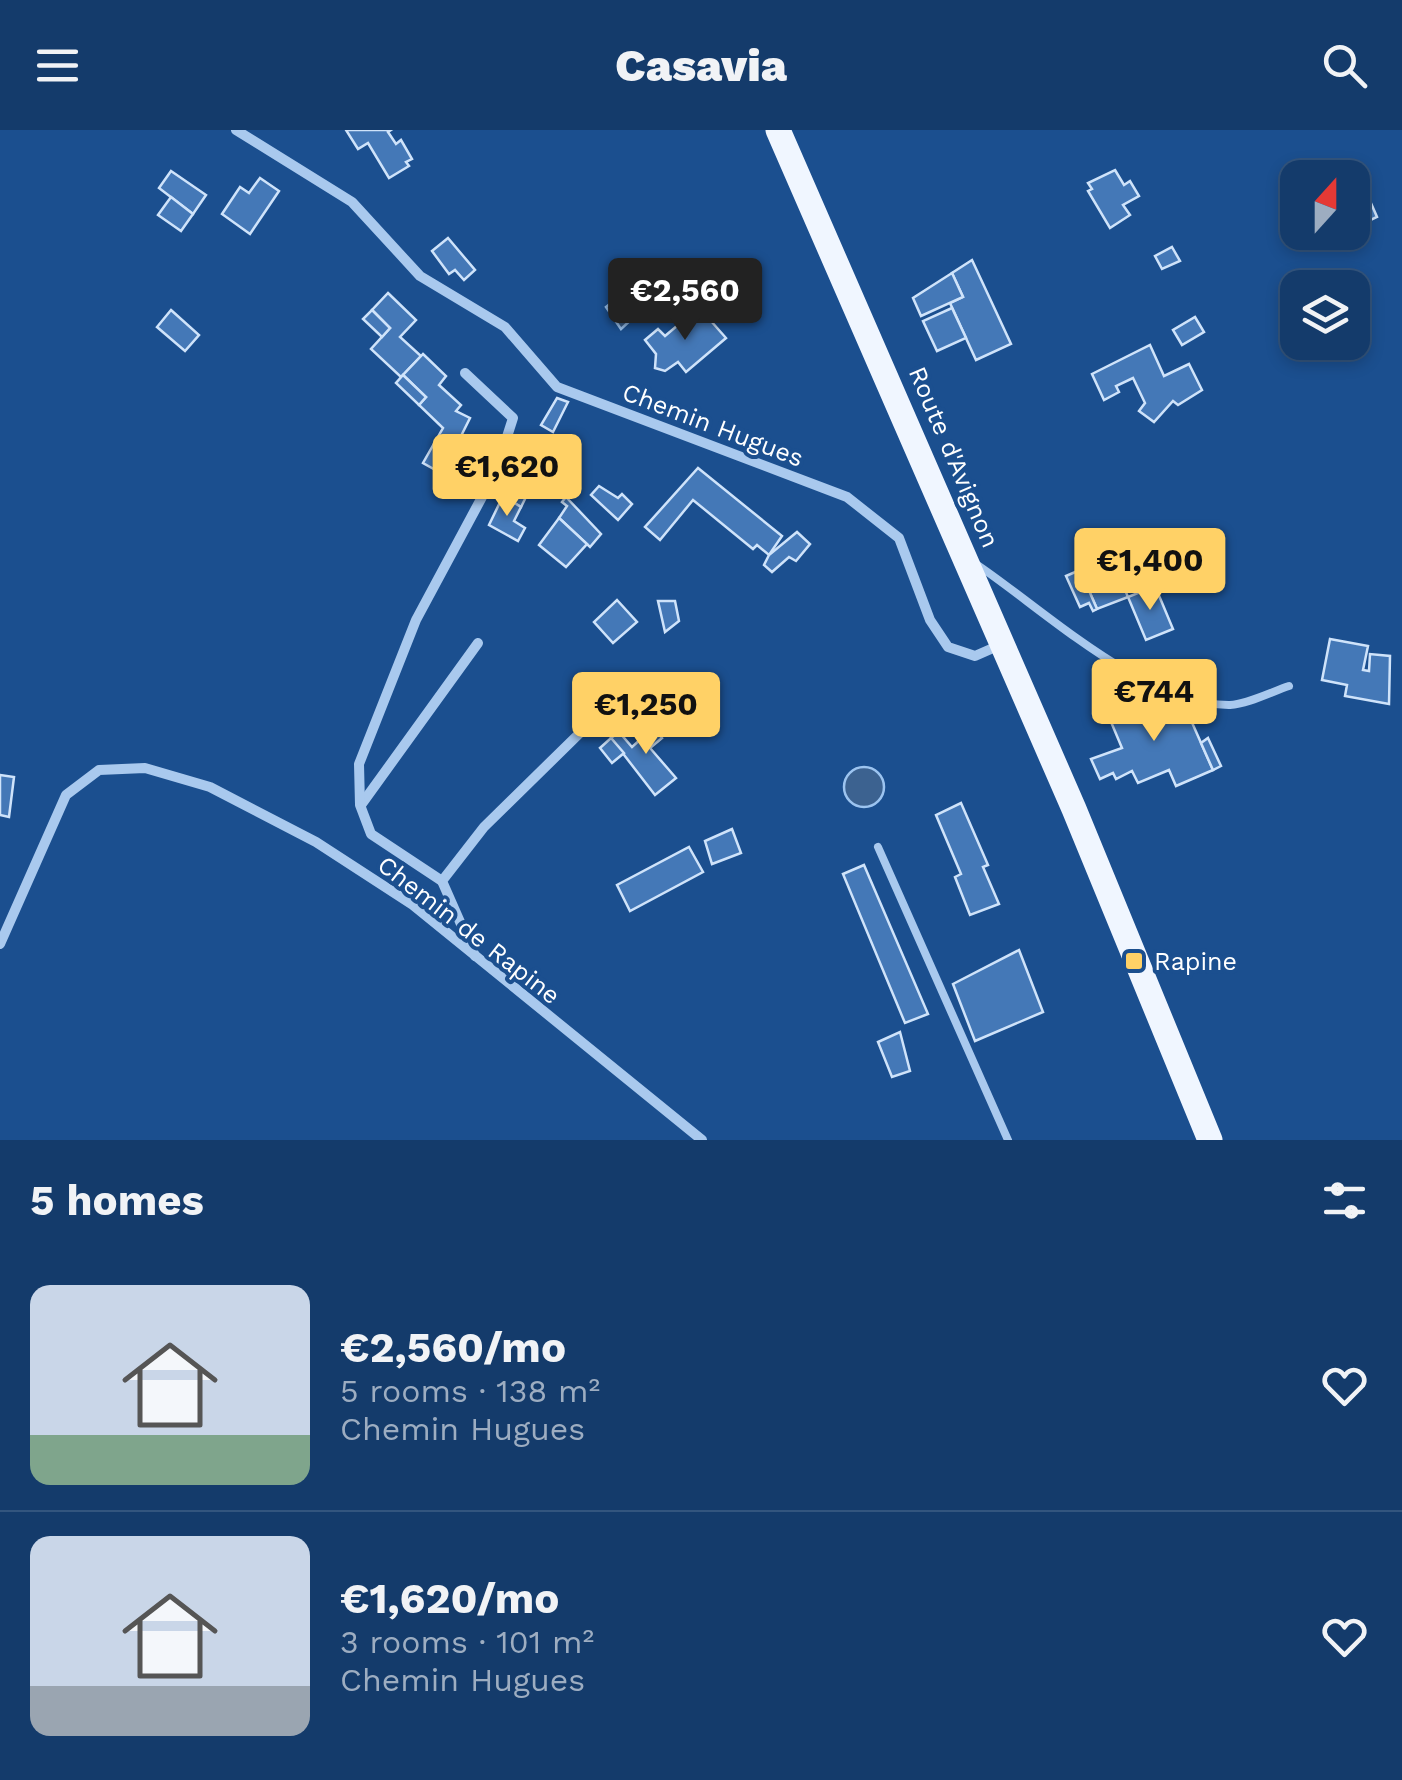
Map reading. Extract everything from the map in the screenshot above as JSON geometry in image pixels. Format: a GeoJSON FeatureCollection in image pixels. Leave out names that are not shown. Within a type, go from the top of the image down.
{"type":"FeatureCollection","features":[{"type":"Feature","properties":{"kind":"main road","name":"Route d'Avignon"},"geometry":{"type":"LineString","coordinates":[[778,130],[1074,809],[1210,1140]]}},
{"type":"Feature","properties":{"kind":"main road","name":"Route d'Avignon"},"geometry":{"type":"LineString","coordinates":[[1074,809],[1148,957],[1226,1140]]}},
{"type":"Feature","properties":{"kind":"street","name":"Chemin Hugues"},"geometry":{"type":"LineString","coordinates":[[236,130],[352,202],[420,276],[505,327],[557,387],[847,497],[899,538],[930,620],[948,647],[975,656],[1001,645]]}},
{"type":"Feature","properties":{"kind":"street"},"geometry":{"type":"LineString","coordinates":[[465,373],[514,418],[496,471],[416,620],[358,764],[360,805],[372,834],[442,881],[478,962]]}},
{"type":"Feature","properties":{"kind":"street"},"geometry":{"type":"LineString","coordinates":[[360,805],[478,643]]}},
{"type":"Feature","properties":{"kind":"street"},"geometry":{"type":"LineString","coordinates":[[442,881],[484,827],[588,726]]}},
{"type":"Feature","properties":{"kind":"street","name":"Chemin de Rapine"},"geometry":{"type":"LineString","coordinates":[[0,944],[66,795],[99,770],[146,768],[210,787],[316,842],[413,905],[478,962],[702,1140]]}},
{"type":"Feature","properties":{"kind":"lane"},"geometry":{"type":"LineString","coordinates":[[964,556],[1026,597],[1072,638],[1166,688],[1203,703],[1234,705],[1288,686]]}},
{"type":"Feature","properties":{"kind":"lane"},"geometry":{"type":"LineString","coordinates":[[878,847],[1008,1140]]}},
{"type":"Feature","properties":{"kind":"water"},"geometry":{"type":"Polygon","coordinates":[[[645,276],[660,293],[621,329],[606,307],[645,276]]]}},
{"type":"Feature","properties":{"kind":"water"},"geometry":{"type":"Polygon","coordinates":[[[864,767],[878,773],[884,787],[878,801],[864,807],[850,801],[844,787],[850,773],[864,767]]]}},
{"type":"Feature","properties":{"kind":"building"},"geometry":{"type":"Polygon","coordinates":[[[346,130],[391,130],[388,132],[396,144],[401,140],[412,159],[406,162],[409,166],[389,178],[368,143],[358,149],[346,130]]]}},
{"type":"Feature","properties":{"kind":"building"},"geometry":{"type":"Polygon","coordinates":[[[1115,170],[1124,185],[1130,181],[1139,196],[1123,205],[1130,215],[1110,228],[1088,191],[1092,189],[1088,183],[1115,170]]]}},
{"type":"Feature","properties":{"kind":"building"},"geometry":{"type":"Polygon","coordinates":[[[171,171],[206,195],[193,214],[159,188],[171,171]]]}},
{"type":"Feature","properties":{"kind":"building"},"geometry":{"type":"Polygon","coordinates":[[[260,178],[279,191],[250,234],[222,214],[240,187],[249,193],[260,178]]]}},
{"type":"Feature","properties":{"kind":"building"},"geometry":{"type":"Polygon","coordinates":[[[171,197],[193,214],[181,231],[158,215],[171,197]]]}},
{"type":"Feature","properties":{"kind":"building"},"geometry":{"type":"Polygon","coordinates":[[[1370,201],[1377,217],[1370,220],[1370,201]]]}},
{"type":"Feature","properties":{"kind":"building"},"geometry":{"type":"Polygon","coordinates":[[[448,238],[475,270],[464,280],[455,270],[449,274],[432,251],[448,238]]]}},
{"type":"Feature","properties":{"kind":"building"},"geometry":{"type":"Polygon","coordinates":[[[1172,247],[1180,261],[1162,269],[1155,256],[1172,247]]]}},
{"type":"Feature","properties":{"kind":"building"},"geometry":{"type":"Polygon","coordinates":[[[972,260],[1011,344],[976,360],[950,303],[963,297],[952,273],[972,260]]]}},
{"type":"Feature","properties":{"kind":"building"},"geometry":{"type":"Polygon","coordinates":[[[952,273],[963,297],[921,316],[913,298],[952,273]]]}},
{"type":"Feature","properties":{"kind":"building"},"geometry":{"type":"Polygon","coordinates":[[[388,293],[416,320],[400,337],[421,356],[401,377],[371,349],[390,328],[372,310],[388,293]]]}},
{"type":"Feature","properties":{"kind":"building"},"geometry":{"type":"Polygon","coordinates":[[[952,308],[966,338],[937,351],[923,321],[952,308]]]}},
{"type":"Feature","properties":{"kind":"building"},"geometry":{"type":"Polygon","coordinates":[[[171,310],[199,335],[185,351],[157,327],[171,310]]]}},
{"type":"Feature","properties":{"kind":"building"},"geometry":{"type":"Polygon","coordinates":[[[372,310],[390,328],[382,337],[363,319],[372,310]]]}},
{"type":"Feature","properties":{"kind":"building"},"geometry":{"type":"Polygon","coordinates":[[[703,312],[726,338],[686,372],[678,362],[665,371],[655,368],[656,354],[645,340],[658,329],[665,336],[691,314],[695,319],[703,312]]]}},
{"type":"Feature","properties":{"kind":"building"},"geometry":{"type":"Polygon","coordinates":[[[1195,317],[1204,332],[1182,345],[1173,330],[1195,317]]]}},
{"type":"Feature","properties":{"kind":"building"},"geometry":{"type":"Polygon","coordinates":[[[1150,345],[1164,376],[1189,364],[1202,390],[1178,405],[1173,401],[1154,422],[1139,411],[1145,403],[1133,378],[1116,386],[1119,392],[1104,400],[1092,374],[1150,345]]]}},
{"type":"Feature","properties":{"kind":"building"},"geometry":{"type":"Polygon","coordinates":[[[423,354],[446,376],[439,385],[461,405],[456,411],[470,418],[453,452],[435,442],[443,428],[419,405],[426,397],[403,375],[423,354]]]}},
{"type":"Feature","properties":{"kind":"building"},"geometry":{"type":"Polygon","coordinates":[[[403,375],[426,397],[419,405],[396,383],[403,375]]]}},
{"type":"Feature","properties":{"kind":"building"},"geometry":{"type":"Polygon","coordinates":[[[557,398],[568,402],[553,432],[541,425],[557,398]]]}},
{"type":"Feature","properties":{"kind":"building"},"geometry":{"type":"Polygon","coordinates":[[[435,442],[453,452],[441,473],[423,463],[435,442]]]}},
{"type":"Feature","properties":{"kind":"building"},"geometry":{"type":"Polygon","coordinates":[[[698,468],[782,536],[769,555],[757,545],[753,549],[693,500],[660,540],[645,527],[698,468]]]}},
{"type":"Feature","properties":{"kind":"building"},"geometry":{"type":"Polygon","coordinates":[[[516,470],[535,479],[521,507],[503,496],[516,470]]]}},
{"type":"Feature","properties":{"kind":"building"},"geometry":{"type":"Polygon","coordinates":[[[599,486],[618,498],[622,494],[632,504],[618,520],[591,495],[599,486]]]}},
{"type":"Feature","properties":{"kind":"building"},"geometry":{"type":"Polygon","coordinates":[[[503,496],[521,507],[514,521],[525,528],[518,541],[489,525],[503,496]]]}},
{"type":"Feature","properties":{"kind":"building"},"geometry":{"type":"Polygon","coordinates":[[[566,497],[601,534],[590,547],[559,518],[567,506],[562,502],[566,497]]]}},
{"type":"Feature","properties":{"kind":"building"},"geometry":{"type":"Polygon","coordinates":[[[559,518],[587,544],[566,567],[539,545],[559,518]]]}},
{"type":"Feature","properties":{"kind":"building"},"geometry":{"type":"Polygon","coordinates":[[[797,532],[810,544],[796,561],[789,557],[772,572],[764,565],[769,555],[797,532]]]}},
{"type":"Feature","properties":{"kind":"building"},"geometry":{"type":"Polygon","coordinates":[[[1111,557],[1128,597],[1097,609],[1080,570],[1111,557]]]}},
{"type":"Feature","properties":{"kind":"building"},"geometry":{"type":"Polygon","coordinates":[[[1080,570],[1097,609],[1093,611],[1089,603],[1080,607],[1066,576],[1080,570]]]}},
{"type":"Feature","properties":{"kind":"building"},"geometry":{"type":"Polygon","coordinates":[[[1155,586],[1173,629],[1146,640],[1128,597],[1155,586]]]}},
{"type":"Feature","properties":{"kind":"building"},"geometry":{"type":"Polygon","coordinates":[[[617,600],[637,622],[613,643],[594,622],[617,600]]]}},
{"type":"Feature","properties":{"kind":"building"},"geometry":{"type":"Polygon","coordinates":[[[658,601],[675,601],[679,621],[665,632],[658,601]]]}},
{"type":"Feature","properties":{"kind":"building"},"geometry":{"type":"Polygon","coordinates":[[[1330,639],[1368,646],[1363,670],[1369,671],[1370,654],[1390,656],[1389,704],[1345,696],[1347,685],[1322,680],[1330,639]]]}},
{"type":"Feature","properties":{"kind":"building"},"geometry":{"type":"Polygon","coordinates":[[[1167,697],[1173,712],[1186,709],[1213,770],[1176,786],[1169,770],[1138,783],[1132,771],[1116,779],[1113,773],[1100,779],[1091,759],[1122,748],[1106,710],[1167,697]]]}},
{"type":"Feature","properties":{"kind":"building"},"geometry":{"type":"Polygon","coordinates":[[[646,718],[662,738],[650,748],[676,778],[655,795],[611,738],[619,732],[632,747],[642,738],[634,728],[646,718]]]}},
{"type":"Feature","properties":{"kind":"building"},"geometry":{"type":"Polygon","coordinates":[[[611,738],[624,753],[612,763],[600,748],[611,738]]]}},
{"type":"Feature","properties":{"kind":"building"},"geometry":{"type":"Polygon","coordinates":[[[1208,738],[1221,766],[1213,770],[1201,743],[1208,738]]]}},
{"type":"Feature","properties":{"kind":"building"},"geometry":{"type":"Polygon","coordinates":[[[0,775],[14,777],[9,817],[0,815],[0,775]]]}},
{"type":"Feature","properties":{"kind":"building"},"geometry":{"type":"Polygon","coordinates":[[[961,803],[988,865],[983,867],[999,904],[970,915],[955,877],[961,874],[936,815],[961,803]]]}},
{"type":"Feature","properties":{"kind":"building"},"geometry":{"type":"Polygon","coordinates":[[[732,829],[741,853],[712,864],[705,841],[732,829]]]}},
{"type":"Feature","properties":{"kind":"building"},"geometry":{"type":"Polygon","coordinates":[[[689,847],[703,872],[630,911],[617,885],[689,847]]]}},
{"type":"Feature","properties":{"kind":"building"},"geometry":{"type":"Polygon","coordinates":[[[864,865],[928,1014],[905,1023],[843,874],[864,865]]]}},
{"type":"Feature","properties":{"kind":"building"},"geometry":{"type":"Polygon","coordinates":[[[1019,950],[1043,1012],[975,1041],[953,984],[1019,950]]]}},
{"type":"Feature","properties":{"kind":"building"},"geometry":{"type":"Polygon","coordinates":[[[900,1032],[910,1071],[892,1077],[878,1042],[900,1032]]]}},
{"type":"Feature","properties":{"kind":"place","name":"Rapine"},"geometry":{"type":"Point","coordinates":[1134,961]}}]}
